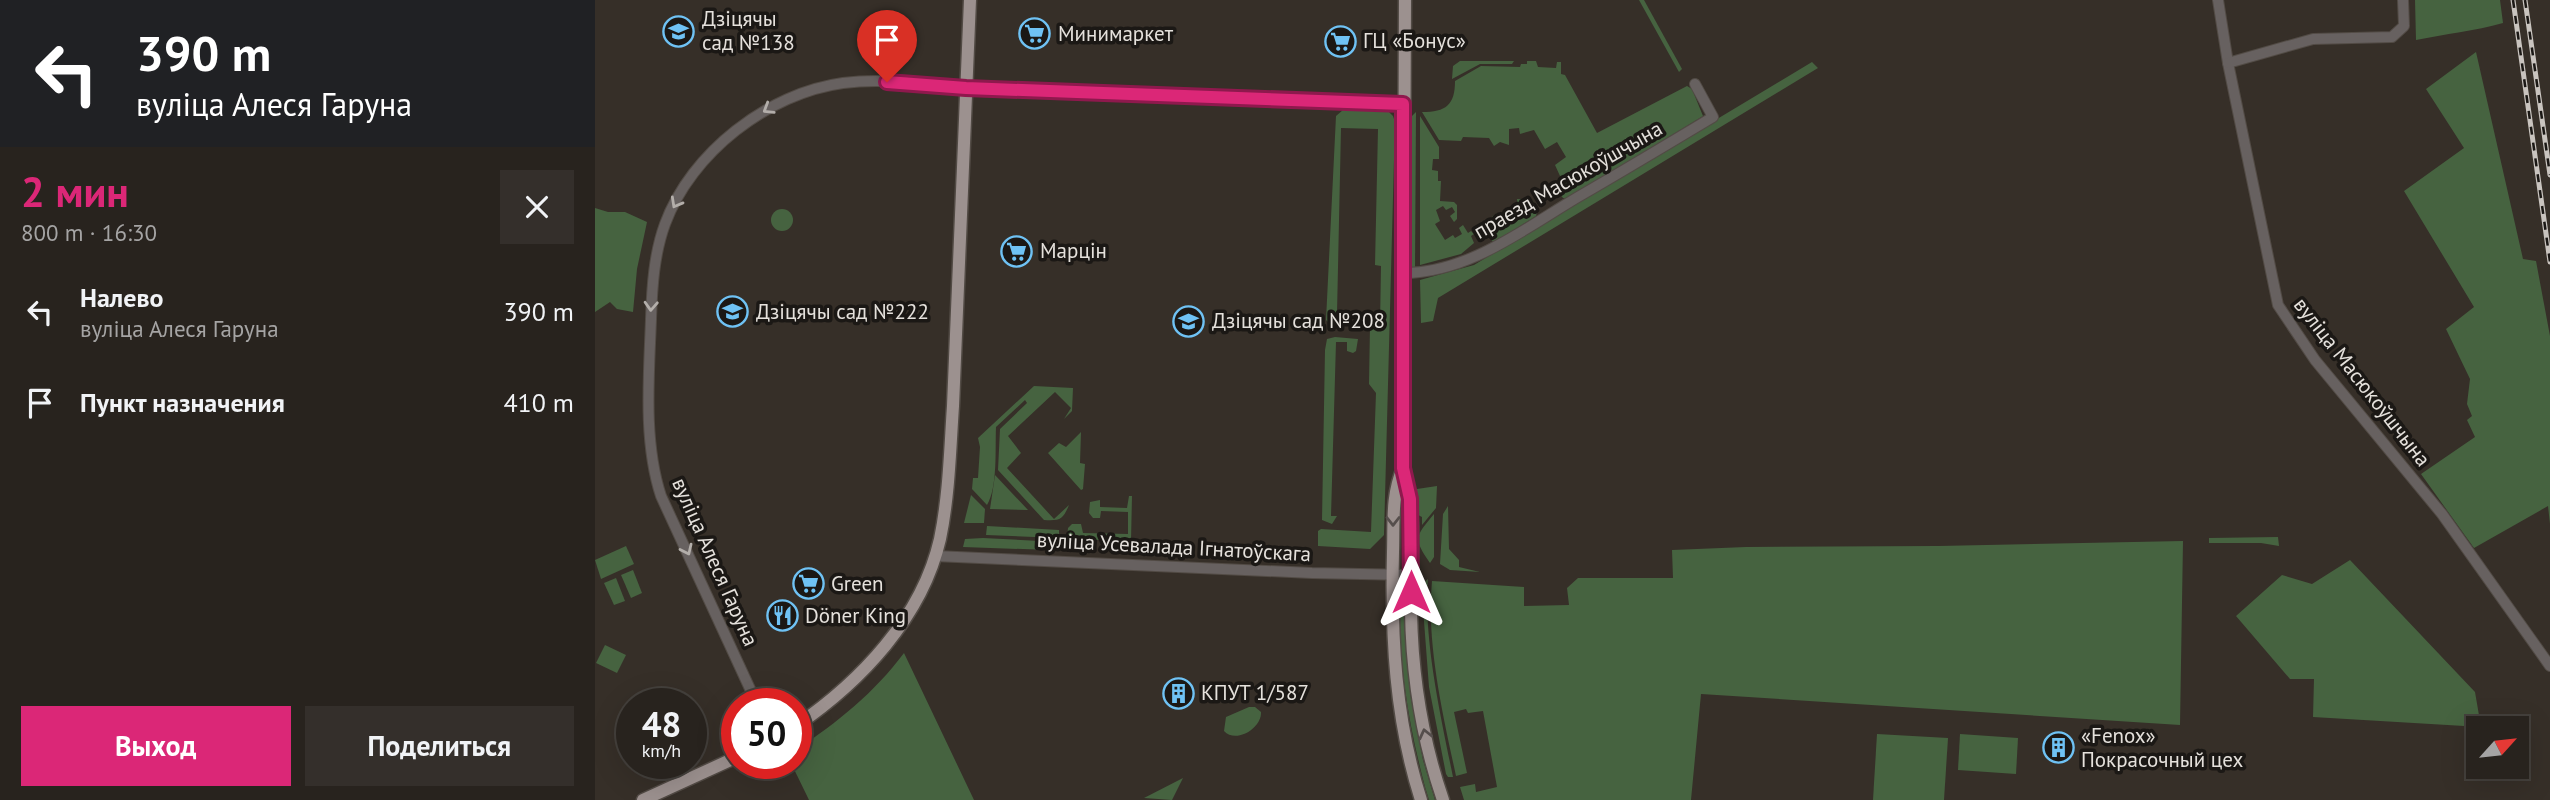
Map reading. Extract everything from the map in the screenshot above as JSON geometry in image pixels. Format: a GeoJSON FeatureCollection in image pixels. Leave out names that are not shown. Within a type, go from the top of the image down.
{"type":"FeatureCollection","features":[{"type":"Feature","properties":{"kind":"main road"},"geometry":{"type":"LineString","coordinates":[[812,714],[842,692],[878,656],[919,594],[940,538],[950,467],[970,0]]}},
{"type":"Feature","properties":{"kind":"main road"},"geometry":{"type":"LineString","coordinates":[[1405,0],[1403,468],[1410,499],[1413,655],[1419,704],[1443,800]]}},
{"type":"Feature","properties":{"kind":"main road"},"geometry":{"type":"LineString","coordinates":[[1403,468],[1394,498],[1394,658],[1397,695],[1407,750],[1421,800]]}},
{"type":"Feature","properties":{"kind":"main road"},"geometry":{"type":"LineString","coordinates":[[646,800],[721,764]]}},
{"type":"Feature","properties":{"kind":"street","name":"вуліца Масюкоўшчына"},"geometry":{"type":"LineString","coordinates":[[2218,0],[2228,63],[2278,305],[2315,360],[2442,514],[2550,666]]}},
{"type":"Feature","properties":{"kind":"street"},"geometry":{"type":"LineString","coordinates":[[2228,63],[2312,38],[2392,37],[2404,26],[2403,0]]}},
{"type":"Feature","properties":{"kind":"street","name":"вуліца Алеся Гаруна"},"geometry":{"type":"LineString","coordinates":[[750,688],[661,496],[651,442],[649,368],[651,301],[656,258],[666,222],[696,169],[710,153],[743,125],[778,102],[843,83],[876,82],[966,88],[1403,104]]}},
{"type":"Feature","properties":{"kind":"street","name":"праезд Масюкоўшчына"},"geometry":{"type":"LineString","coordinates":[[1402,273],[1429,272],[1486,252],[1713,117],[1695,84]]}},
{"type":"Feature","properties":{"kind":"street","name":"вуліца Усевалада Ігнатоўскага"},"geometry":{"type":"LineString","coordinates":[[935,556],[1271,572],[1410,575]]}},
{"type":"Feature","properties":{"kind":"green space"},"geometry":{"type":"Polygon","coordinates":[[[1639,0],[1644,0],[1682,69],[1679,72],[1639,0]]]}},
{"type":"Feature","properties":{"kind":"green space"},"geometry":{"type":"Polygon","coordinates":[[[2415,0],[2500,0],[2503,23],[2416,40],[2415,0]]]}},
{"type":"Feature","properties":{"kind":"green space"},"geometry":{"type":"Polygon","coordinates":[[[2476,52],[2523,259],[2536,261],[2550,336],[2550,524],[2548,506],[2474,548],[2421,474],[2475,437],[2467,420],[2472,416],[2467,404],[2470,379],[2446,329],[2474,307],[2404,191],[2464,148],[2426,89],[2476,52]]]}},
{"type":"Feature","properties":{"kind":"green space"},"geometry":{"type":"Polygon","coordinates":[[[1460,61],[1514,61],[1512,64],[1480,64],[1452,79],[1453,66],[1460,61]]]}},
{"type":"Feature","properties":{"kind":"green space"},"geometry":{"type":"Polygon","coordinates":[[[1527,61],[1536,61],[1538,67],[1556,68],[1557,62],[1561,62],[1561,74],[1565,75],[1597,133],[1687,86],[1692,89],[1703,116],[1569,198],[1563,198],[1560,194],[1560,176],[1555,165],[1566,157],[1557,142],[1545,149],[1534,130],[1520,134],[1519,128],[1509,129],[1509,145],[1500,142],[1494,146],[1489,138],[1439,140],[1422,112],[1437,111],[1447,106],[1453,96],[1455,81],[1481,66],[1520,67],[1521,64],[1527,64],[1527,61]]]}},
{"type":"Feature","properties":{"kind":"green space"},"geometry":{"type":"Polygon","coordinates":[[[1812,62],[1818,68],[1438,298],[1433,321],[1421,323],[1420,280],[1474,265],[1812,62]]]}},
{"type":"Feature","properties":{"kind":"green space"},"geometry":{"type":"Polygon","coordinates":[[[1343,110],[1387,110],[1395,122],[1384,535],[1370,549],[1318,546],[1318,531],[1321,529],[1371,532],[1376,393],[1369,384],[1370,326],[1380,325],[1381,266],[1375,265],[1378,129],[1341,128],[1337,314],[1341,325],[1331,325],[1326,320],[1336,116],[1343,110]]]}},
{"type":"Feature","properties":{"kind":"green space"},"geometry":{"type":"Polygon","coordinates":[[[1416,112],[1415,269],[1409,264],[1410,121],[1416,112]]]}},
{"type":"Feature","properties":{"kind":"green space"},"geometry":{"type":"Polygon","coordinates":[[[1420,116],[1439,147],[1439,159],[1433,159],[1432,170],[1438,171],[1438,181],[1441,181],[1440,201],[1454,202],[1457,205],[1457,219],[1454,222],[1450,216],[1455,212],[1452,207],[1446,210],[1443,206],[1436,210],[1440,221],[1435,224],[1445,240],[1462,234],[1459,228],[1463,225],[1468,233],[1471,231],[1474,234],[1471,236],[1474,243],[1461,254],[1420,265],[1420,116]]]}},
{"type":"Feature","properties":{"kind":"green space"},"geometry":{"type":"Polygon","coordinates":[[[1517,199],[1532,200],[1538,208],[1536,216],[1492,241],[1487,229],[1492,217],[1497,213],[1501,226],[1519,216],[1517,199]]]}},
{"type":"Feature","properties":{"kind":"green space"},"geometry":{"type":"Polygon","coordinates":[[[595,208],[608,212],[625,212],[647,222],[637,269],[633,312],[617,309],[610,302],[595,312],[595,208]]]}},
{"type":"Feature","properties":{"kind":"green space"},"geometry":{"type":"Polygon","coordinates":[[[782,209],[790,212],[793,220],[790,228],[782,231],[774,228],[771,220],[774,212],[782,209]]]}},
{"type":"Feature","properties":{"kind":"green space"},"geometry":{"type":"Polygon","coordinates":[[[1327,339],[1358,339],[1356,351],[1353,353],[1347,351],[1347,342],[1336,342],[1331,516],[1337,516],[1332,524],[1322,520],[1325,350],[1327,339]]]}},
{"type":"Feature","properties":{"kind":"green space"},"geometry":{"type":"Polygon","coordinates":[[[1034,386],[1073,388],[1072,411],[1064,419],[1071,408],[1055,392],[1008,436],[1021,453],[1007,468],[1054,519],[1069,505],[1061,518],[1054,520],[1044,520],[998,470],[1000,429],[1027,403],[1025,400],[996,427],[993,488],[987,505],[972,489],[973,478],[978,478],[978,438],[1034,386]]]}},
{"type":"Feature","properties":{"kind":"green space"},"geometry":{"type":"Polygon","coordinates":[[[1081,432],[1080,463],[1085,464],[1081,490],[1048,453],[1059,443],[1066,447],[1081,432]]]}},
{"type":"Feature","properties":{"kind":"green space"},"geometry":{"type":"Polygon","coordinates":[[[995,475],[1028,510],[990,509],[995,475]]]}},
{"type":"Feature","properties":{"kind":"green space"},"geometry":{"type":"Polygon","coordinates":[[[1437,486],[1436,508],[1422,525],[1422,517],[1416,514],[1417,489],[1437,486]]]}},
{"type":"Feature","properties":{"kind":"green space"},"geometry":{"type":"Polygon","coordinates":[[[971,495],[985,509],[984,523],[964,523],[971,495]]]}},
{"type":"Feature","properties":{"kind":"green space"},"geometry":{"type":"Polygon","coordinates":[[[1129,496],[1132,496],[1131,541],[1067,539],[1068,528],[1072,524],[1081,524],[1083,533],[1128,534],[1128,512],[1101,511],[1100,518],[1093,518],[1089,513],[1090,502],[1100,500],[1100,507],[1127,508],[1129,496]]]}},
{"type":"Feature","properties":{"kind":"green space"},"geometry":{"type":"Polygon","coordinates":[[[1448,506],[1449,549],[1459,560],[1459,567],[1480,572],[1450,570],[1440,564],[1443,514],[1448,506]]]}},
{"type":"Feature","properties":{"kind":"green space"},"geometry":{"type":"Polygon","coordinates":[[[1434,514],[1434,557],[1430,563],[1421,548],[1419,538],[1434,514]]]}},
{"type":"Feature","properties":{"kind":"green space"},"geometry":{"type":"Polygon","coordinates":[[[987,526],[1059,530],[1059,538],[986,535],[987,526]]]}},
{"type":"Feature","properties":{"kind":"green space"},"geometry":{"type":"Polygon","coordinates":[[[2278,537],[2279,546],[2261,543],[2209,543],[2209,538],[2278,537]]]}},
{"type":"Feature","properties":{"kind":"green space"},"geometry":{"type":"Polygon","coordinates":[[[965,539],[1059,542],[1057,549],[1051,550],[963,547],[965,539]]]}},
{"type":"Feature","properties":{"kind":"green space"},"geometry":{"type":"Polygon","coordinates":[[[2183,541],[2180,725],[1701,694],[1691,800],[1464,800],[1460,787],[1475,784],[1476,792],[1497,787],[1483,711],[1468,713],[1466,709],[1454,712],[1467,773],[1456,776],[1434,654],[1431,629],[1432,581],[1524,587],[1524,606],[1569,605],[1567,588],[1578,578],[1673,578],[1672,550],[2183,541]]]}},
{"type":"Feature","properties":{"kind":"green space"},"geometry":{"type":"Polygon","coordinates":[[[626,546],[634,564],[601,579],[595,560],[626,546]]]}},
{"type":"Feature","properties":{"kind":"green space"},"geometry":{"type":"Polygon","coordinates":[[[2350,560],[2475,692],[2479,716],[2466,716],[2466,726],[2313,717],[2314,679],[2290,679],[2236,616],[2282,575],[2312,584],[2350,560]]]}},
{"type":"Feature","properties":{"kind":"green space"},"geometry":{"type":"Polygon","coordinates":[[[633,570],[642,593],[631,598],[621,575],[633,570]]]}},
{"type":"Feature","properties":{"kind":"green space"},"geometry":{"type":"Polygon","coordinates":[[[616,578],[625,601],[614,605],[604,583],[616,578]]]}},
{"type":"Feature","properties":{"kind":"green space"},"geometry":{"type":"Polygon","coordinates":[[[1428,579],[1431,652],[1438,704],[1453,777],[1446,774],[1429,687],[1422,595],[1423,583],[1428,579]]]}},
{"type":"Feature","properties":{"kind":"green space"},"geometry":{"type":"Polygon","coordinates":[[[1403,586],[1411,699],[1423,760],[1435,800],[1429,800],[1425,787],[1405,689],[1400,639],[1400,589],[1403,586]]]}},
{"type":"Feature","properties":{"kind":"green space"},"geometry":{"type":"Polygon","coordinates":[[[605,645],[626,655],[617,673],[596,663],[605,645]]]}},
{"type":"Feature","properties":{"kind":"green space"},"geometry":{"type":"Polygon","coordinates":[[[904,653],[974,800],[809,800],[799,779],[812,779],[812,739],[855,706],[904,653]]]}},
{"type":"Feature","properties":{"kind":"green space"},"geometry":{"type":"Polygon","coordinates":[[[1255,707],[1261,712],[1253,728],[1235,736],[1224,731],[1226,717],[1255,707]]]}},
{"type":"Feature","properties":{"kind":"green space"},"geometry":{"type":"Polygon","coordinates":[[[1877,734],[1948,738],[1944,800],[1873,800],[1877,734]]]}},
{"type":"Feature","properties":{"kind":"green space"},"geometry":{"type":"Polygon","coordinates":[[[1960,734],[2018,738],[2016,774],[1958,770],[1960,734]]]}},
{"type":"Feature","properties":{"kind":"green space"},"geometry":{"type":"Polygon","coordinates":[[[1183,778],[1172,800],[1144,798],[1183,778]]]}},
{"type":"Feature","properties":{"kind":"railway"},"geometry":{"type":"LineString","coordinates":[[2513,0],[2550,262]]}},
{"type":"Feature","properties":{"kind":"railway"},"geometry":{"type":"LineString","coordinates":[[2525,0],[2550,175]]}},
{"type":"Feature","properties":{"kind":"place","name":"Дзіцячы сад №138"},"geometry":{"type":"Point","coordinates":[679,31]}},
{"type":"Feature","properties":{"kind":"place","name":"Минимаркет"},"geometry":{"type":"Point","coordinates":[1035,34]}},
{"type":"Feature","properties":{"kind":"place","name":"ГЦ «Бонус»"},"geometry":{"type":"Point","coordinates":[1340,41]}},
{"type":"Feature","properties":{"kind":"place","name":"Марцін"},"geometry":{"type":"Point","coordinates":[1017,251]}},
{"type":"Feature","properties":{"kind":"place","name":"Дзіцячы сад №222"},"geometry":{"type":"Point","coordinates":[733,312]}},
{"type":"Feature","properties":{"kind":"place","name":"Дзіцячы сад №208"},"geometry":{"type":"Point","coordinates":[1189,321]}},
{"type":"Feature","properties":{"kind":"place","name":"Green"},"geometry":{"type":"Point","coordinates":[808,584]}},
{"type":"Feature","properties":{"kind":"place","name":"Döner King"},"geometry":{"type":"Point","coordinates":[782,616]}},
{"type":"Feature","properties":{"kind":"place","name":"КПУТ 1/587"},"geometry":{"type":"Point","coordinates":[1178,693]}},
{"type":"Feature","properties":{"kind":"place","name":"«Fenox» Покрасочный цех"},"geometry":{"type":"Point","coordinates":[2058,748]}},
{"type":"Feature","properties":{"kind":"route"},"geometry":{"type":"LineString","coordinates":[[887,82],[966,88],[1403,104],[1403,468],[1410,499],[1411,592]]}}]}
